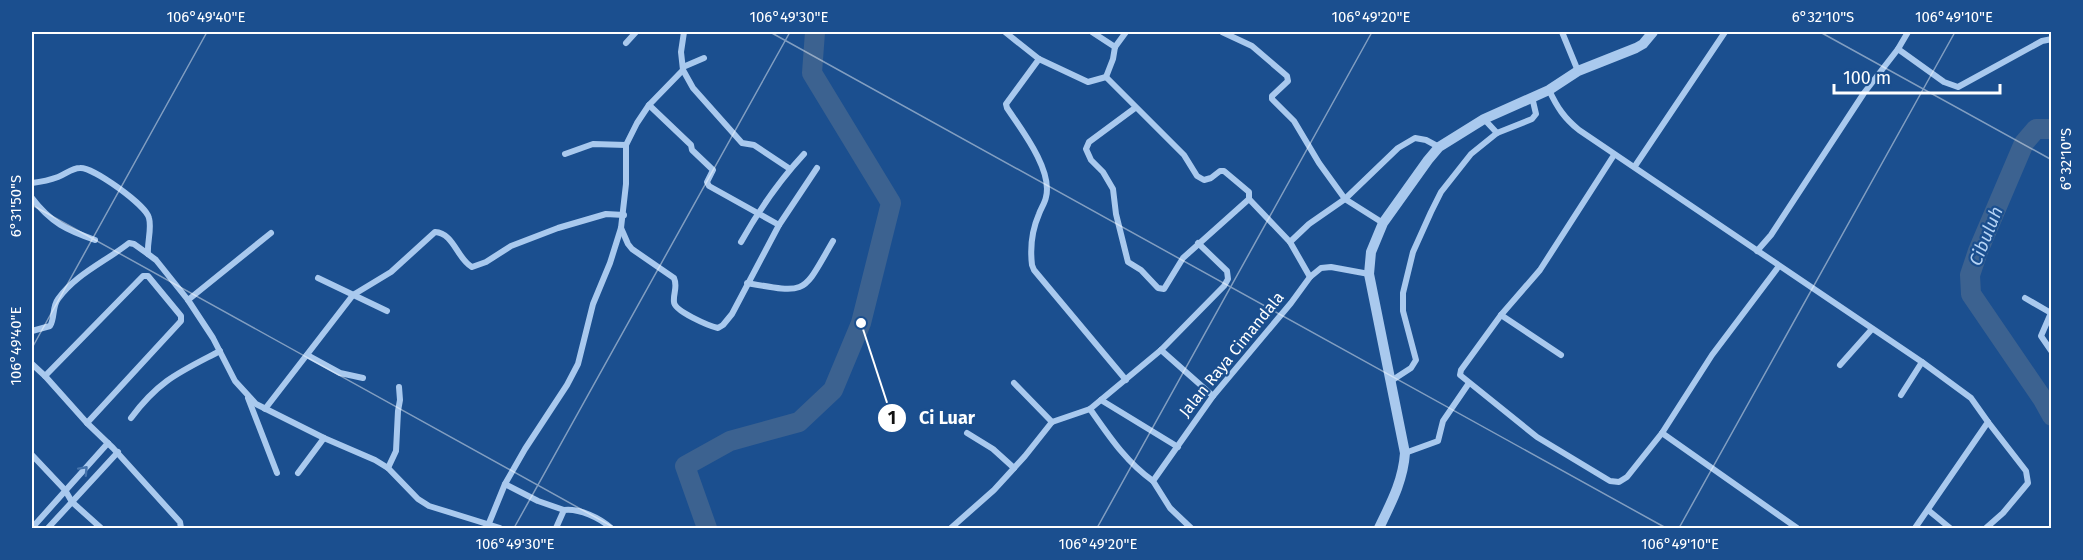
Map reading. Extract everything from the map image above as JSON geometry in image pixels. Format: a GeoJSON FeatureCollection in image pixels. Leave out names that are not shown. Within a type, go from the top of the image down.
{"type":"FeatureCollection","features":[{"type":"Feature","properties":{"kind":"street"},"geometry":{"type":"LineString","coordinates":[[626,43],[636,32]]}},
{"type":"Feature","properties":{"kind":"street"},"geometry":{"type":"LineString","coordinates":[[684,32],[681,52],[683,69],[693,88],[742,143],[754,145],[790,169]]}},
{"type":"Feature","properties":{"kind":"street"},"geometry":{"type":"LineString","coordinates":[[1005,32],[1040,58],[1088,82],[1106,77]]}},
{"type":"Feature","properties":{"kind":"street"},"geometry":{"type":"LineString","coordinates":[[1092,32],[1115,47]]}},
{"type":"Feature","properties":{"kind":"street"},"geometry":{"type":"LineString","coordinates":[[1106,77],[1115,47],[1126,32]]}},
{"type":"Feature","properties":{"kind":"street"},"geometry":{"type":"LineString","coordinates":[[1222,32],[1252,46],[1288,78],[1288,81],[1272,96],[1272,99],[1294,121],[1319,163],[1345,199],[1383,223]]}},
{"type":"Feature","properties":{"kind":"street"},"geometry":{"type":"LineString","coordinates":[[1562,32],[1578,71]]}},
{"type":"Feature","properties":{"kind":"street"},"geometry":{"type":"LineString","coordinates":[[1379,528],[1400,484],[1405,453],[1369,274],[1371,252],[1383,223],[1439,147],[1484,119],[1549,90],[1578,71],[1636,48],[1643,44],[1653,32]]}},
{"type":"Feature","properties":{"kind":"street"},"geometry":{"type":"LineString","coordinates":[[1635,166],[1725,32]]}},
{"type":"Feature","properties":{"kind":"street"},"geometry":{"type":"LineString","coordinates":[[1757,251],[1908,32]]}},
{"type":"Feature","properties":{"kind":"street"},"geometry":{"type":"LineString","coordinates":[[1898,49],[1944,82],[1958,87],[2042,41],[2052,39]]}},
{"type":"Feature","properties":{"kind":"street"},"geometry":{"type":"LineString","coordinates":[[488,526],[505,484],[575,370],[593,304],[610,263],[624,215],[626,145],[649,105],[683,69],[704,58]]}},
{"type":"Feature","properties":{"kind":"street"},"geometry":{"type":"LineString","coordinates":[[1040,58],[1006,104],[1027,137],[1047,189],[1046,198],[1033,231],[1032,265],[1126,380]]}},
{"type":"Feature","properties":{"kind":"street"},"geometry":{"type":"LineString","coordinates":[[1106,77],[1184,155],[1197,176],[1204,180],[1224,171],[1249,192],[1249,198],[1290,242],[1310,277],[1321,268],[1331,267],[1369,274]]}},
{"type":"Feature","properties":{"kind":"street"},"geometry":{"type":"LineString","coordinates":[[1549,90],[1566,120],[1922,362],[1971,398],[2026,471],[2028,477],[2028,483],[1986,528]]}},
{"type":"Feature","properties":{"kind":"street"},"geometry":{"type":"LineString","coordinates":[[1391,381],[1411,368],[1416,360],[1402,310],[1403,293],[1413,252],[1441,192],[1471,154],[1497,133],[1533,119],[1536,114],[1532,97]]}},
{"type":"Feature","properties":{"kind":"street"},"geometry":{"type":"LineString","coordinates":[[649,105],[714,170],[707,182],[709,186],[779,225]]}},
{"type":"Feature","properties":{"kind":"street"},"geometry":{"type":"LineString","coordinates":[[1135,108],[1089,142],[1086,148],[1091,160],[1103,172],[1113,189],[1116,214],[1128,262],[1141,270],[1158,288],[1164,289],[1175,269],[1198,243],[1249,198]]}},
{"type":"Feature","properties":{"kind":"street"},"geometry":{"type":"LineString","coordinates":[[1484,119],[1497,133]]}},
{"type":"Feature","properties":{"kind":"street"},"geometry":{"type":"LineString","coordinates":[[1290,242],[1309,224],[1345,199],[1398,148],[1415,138],[1426,140],[1439,147]]}},
{"type":"Feature","properties":{"kind":"street"},"geometry":{"type":"LineString","coordinates":[[565,154],[593,144],[626,145]]}},
{"type":"Feature","properties":{"kind":"street"},"geometry":{"type":"LineString","coordinates":[[741,242],[757,213],[804,154]]}},
{"type":"Feature","properties":{"kind":"street"},"geometry":{"type":"LineString","coordinates":[[1614,154],[1540,270],[1501,315],[1461,370],[1460,375],[1469,383],[1537,437],[1610,481],[1619,482],[1627,477],[1662,433],[1712,355],[1779,266]]}},
{"type":"Feature","properties":{"kind":"street"},"geometry":{"type":"LineString","coordinates":[[32,183],[60,176],[76,168],[92,172],[137,201],[146,211],[150,226],[148,254]]}},
{"type":"Feature","properties":{"kind":"street"},"geometry":{"type":"LineString","coordinates":[[621,228],[632,249],[674,278],[677,284],[674,301],[678,310],[718,328],[732,314],[779,225],[817,168]]}},
{"type":"Feature","properties":{"kind":"street"},"geometry":{"type":"LineString","coordinates":[[32,198],[41,210],[64,229],[95,240]]}},
{"type":"Feature","properties":{"kind":"street"},"geometry":{"type":"LineString","coordinates":[[264,410],[353,295],[391,272],[435,232],[444,233],[467,265],[472,267],[486,262],[511,246],[558,228],[606,214],[624,215]]}},
{"type":"Feature","properties":{"kind":"street"},"geometry":{"type":"LineString","coordinates":[[188,300],[271,233]]}},
{"type":"Feature","properties":{"kind":"street"},"geometry":{"type":"LineString","coordinates":[[747,283],[786,290],[802,288],[812,278],[833,241]]}},
{"type":"Feature","properties":{"kind":"street"},"geometry":{"type":"LineString","coordinates":[[32,331],[50,326],[58,299],[82,274],[129,243],[134,244],[156,260],[188,300],[236,381],[256,404],[264,410],[375,460],[388,468],[418,499],[429,506],[500,528]]}},
{"type":"Feature","properties":{"kind":"street"},"geometry":{"type":"LineString","coordinates":[[951,528],[994,490],[1052,422],[1090,409],[1161,350],[1216,295],[1228,279],[1227,271],[1198,243]]}},
{"type":"Feature","properties":{"kind":"street"},"geometry":{"type":"LineString","coordinates":[[45,376],[143,276],[148,276],[181,316],[181,321],[87,423]]}},
{"type":"Feature","properties":{"kind":"street","name":"Jalan Raya Cimandala"},"geometry":{"type":"LineString","coordinates":[[1153,481],[1213,396],[1310,277]]}},
{"type":"Feature","properties":{"kind":"street"},"geometry":{"type":"LineString","coordinates":[[318,278],[387,311]]}},
{"type":"Feature","properties":{"kind":"street"},"geometry":{"type":"LineString","coordinates":[[2025,298],[2051,312],[2041,336],[2052,351]]}},
{"type":"Feature","properties":{"kind":"street"},"geometry":{"type":"LineString","coordinates":[[1501,315],[1561,355]]}},
{"type":"Feature","properties":{"kind":"street"},"geometry":{"type":"LineString","coordinates":[[1840,365],[1872,329]]}},
{"type":"Feature","properties":{"kind":"street"},"geometry":{"type":"LineString","coordinates":[[1161,350],[1213,396]]}},
{"type":"Feature","properties":{"kind":"street"},"geometry":{"type":"LineString","coordinates":[[131,418],[143,402],[171,377],[220,351]]}},
{"type":"Feature","properties":{"kind":"street"},"geometry":{"type":"LineString","coordinates":[[307,356],[340,373],[363,378]]}},
{"type":"Feature","properties":{"kind":"street"},"geometry":{"type":"LineString","coordinates":[[1901,395],[1922,362]]}},
{"type":"Feature","properties":{"kind":"street"},"geometry":{"type":"LineString","coordinates":[[32,364],[87,423],[118,452],[180,522],[181,528]]}},
{"type":"Feature","properties":{"kind":"street"},"geometry":{"type":"LineString","coordinates":[[1014,382],[1052,422]]}},
{"type":"Feature","properties":{"kind":"street"},"geometry":{"type":"LineString","coordinates":[[1405,453],[1438,441],[1443,421],[1469,383]]}},
{"type":"Feature","properties":{"kind":"street"},"geometry":{"type":"LineString","coordinates":[[388,468],[396,451],[399,387]]}},
{"type":"Feature","properties":{"kind":"street"},"geometry":{"type":"LineString","coordinates":[[246,393],[277,473]]}},
{"type":"Feature","properties":{"kind":"street"},"geometry":{"type":"LineString","coordinates":[[1101,400],[1178,447]]}},
{"type":"Feature","properties":{"kind":"street"},"geometry":{"type":"LineString","coordinates":[[1090,409],[1124,455],[1137,470],[1153,481],[1170,508],[1191,528]]}},
{"type":"Feature","properties":{"kind":"street"},"geometry":{"type":"LineString","coordinates":[[1915,528],[1988,422]]}},
{"type":"Feature","properties":{"kind":"street"},"geometry":{"type":"LineString","coordinates":[[967,433],[993,449],[1014,468]]}},
{"type":"Feature","properties":{"kind":"street"},"geometry":{"type":"LineString","coordinates":[[1662,433],[1797,528]]}},
{"type":"Feature","properties":{"kind":"street"},"geometry":{"type":"LineString","coordinates":[[298,473],[324,438]]}},
{"type":"Feature","properties":{"kind":"street"},"geometry":{"type":"LineString","coordinates":[[32,528],[108,443]]}},
{"type":"Feature","properties":{"kind":"street"},"geometry":{"type":"LineString","coordinates":[[48,528],[118,452]]}},
{"type":"Feature","properties":{"kind":"street"},"geometry":{"type":"LineString","coordinates":[[32,455],[65,490],[72,502],[101,528]]}},
{"type":"Feature","properties":{"kind":"street"},"geometry":{"type":"LineString","coordinates":[[505,484],[538,501],[564,510],[572,509],[581,512],[611,528]]}},
{"type":"Feature","properties":{"kind":"street"},"geometry":{"type":"LineString","coordinates":[[556,528],[564,510]]}},
{"type":"Feature","properties":{"kind":"street"},"geometry":{"type":"LineString","coordinates":[[1928,510],[1950,528]]}},
{"type":"Feature","properties":{"kind":"waterway"},"geometry":{"type":"LineString","coordinates":[[707,528],[685,466],[730,441],[799,422],[833,390],[861,323],[891,203],[812,73],[815,32]]}},
{"type":"Feature","properties":{"kind":"waterway","name":"Cibuluh"},"geometry":{"type":"LineString","coordinates":[[2052,129],[2036,129],[2024,143],[1970,275],[1971,294],[2052,416]]}},
{"type":"Feature","properties":{"kind":"place","name":"Ci Luar"},"geometry":{"type":"Point","coordinates":[861,323]}}]}
